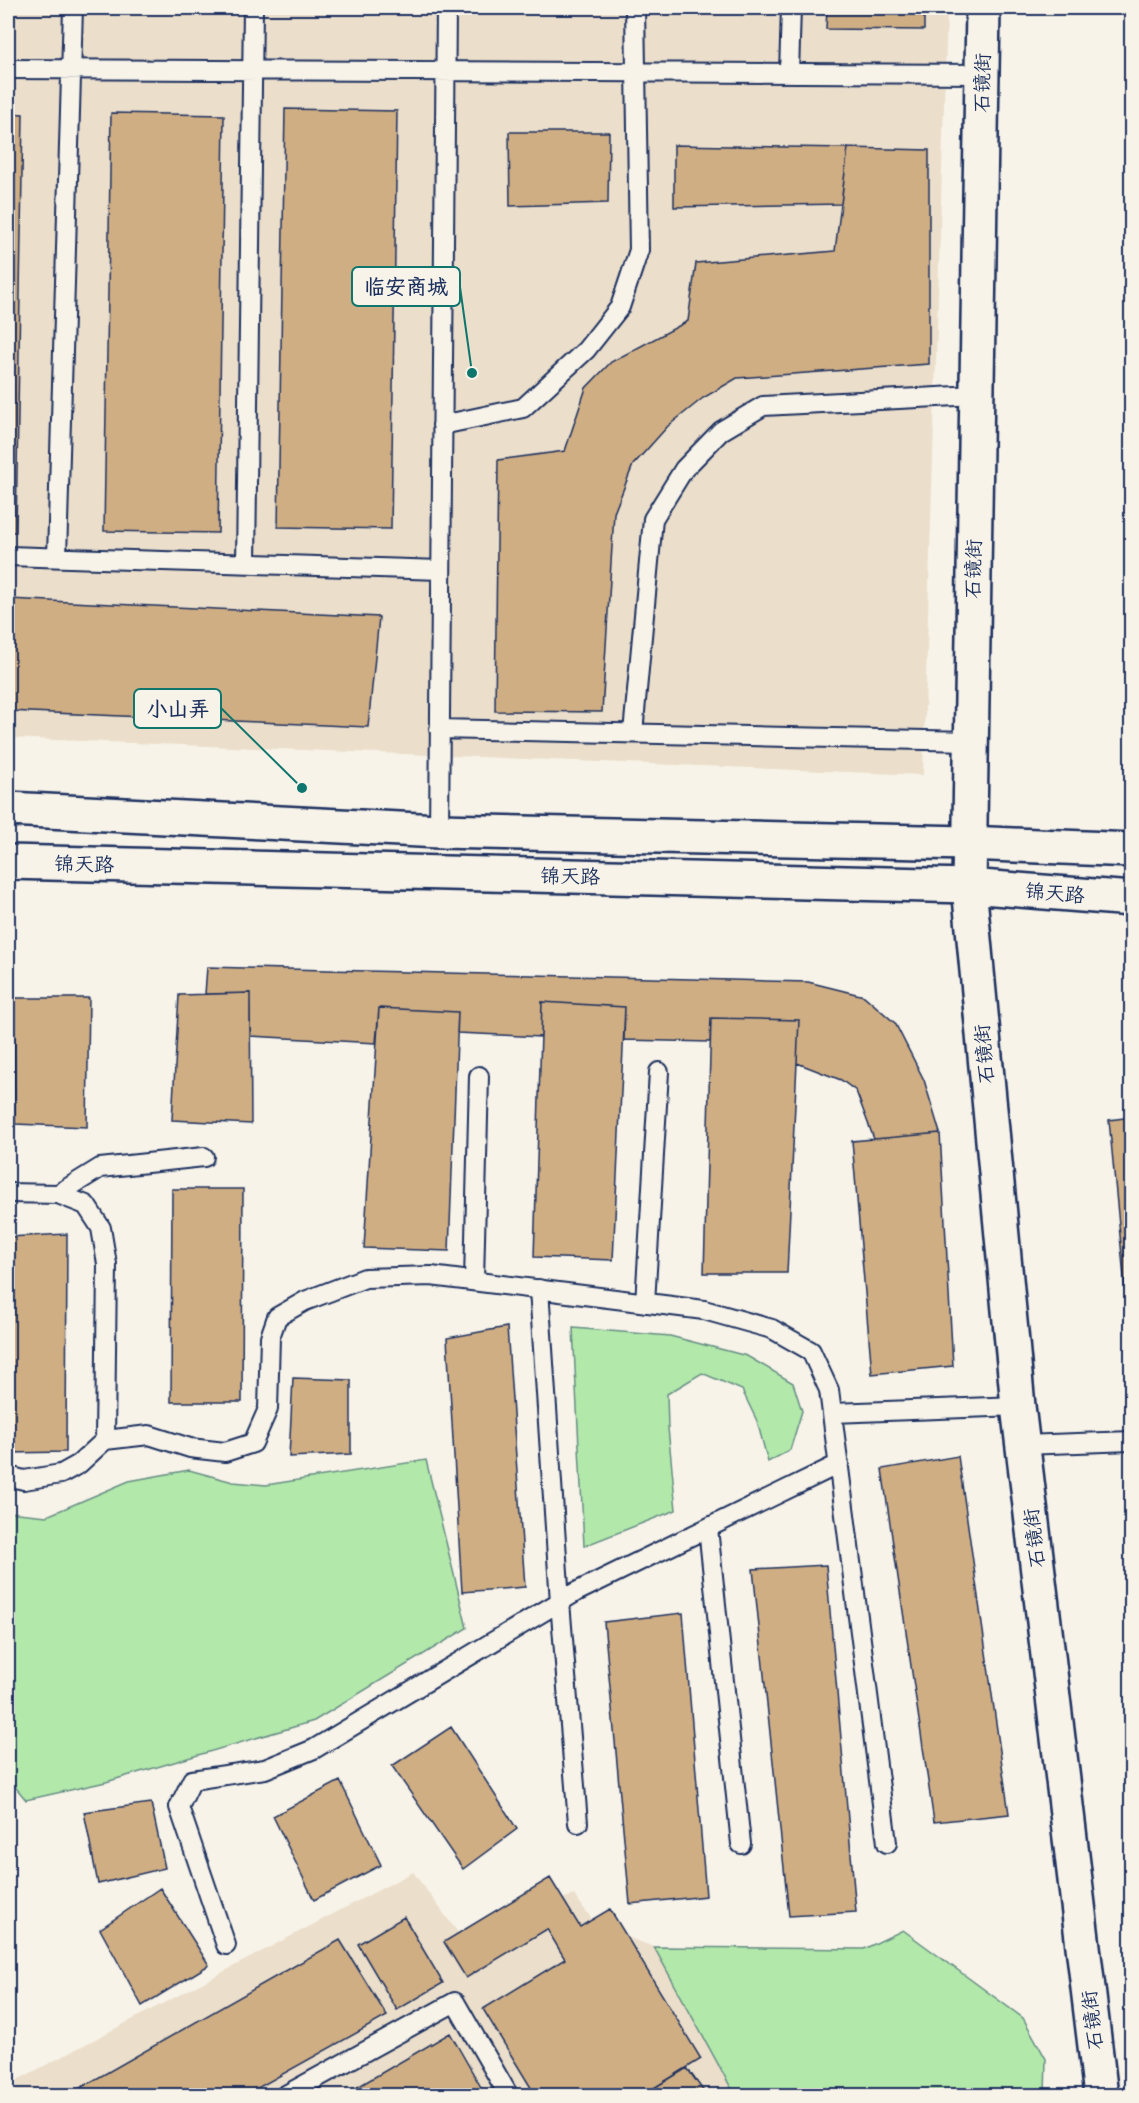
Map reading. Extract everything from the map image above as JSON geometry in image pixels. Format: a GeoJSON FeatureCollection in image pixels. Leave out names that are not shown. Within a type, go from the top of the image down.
{"type":"FeatureCollection","features":[{"type":"Feature","properties":{"kind":"main road","name":"石镜街"},"geometry":{"type":"LineString","coordinates":[[983,8],[969,886],[1018,1406],[1101,2096]]}},
{"type":"Feature","properties":{"kind":"main road"},"geometry":{"type":"LineString","coordinates":[[8,809],[439,831],[968,843],[1131,850]]}},
{"type":"Feature","properties":{"kind":"main road","name":"锦天路"},"geometry":{"type":"LineString","coordinates":[[8,862],[969,886],[1131,899]]}},
{"type":"Feature","properties":{"kind":"lane"},"geometry":{"type":"LineString","coordinates":[[57,557],[73,8]]}},
{"type":"Feature","properties":{"kind":"lane"},"geometry":{"type":"LineString","coordinates":[[246,563],[253,8]]}},
{"type":"Feature","properties":{"kind":"lane"},"geometry":{"type":"LineString","coordinates":[[439,831],[446,8]]}},
{"type":"Feature","properties":{"kind":"lane"},"geometry":{"type":"LineString","coordinates":[[442,425],[523,408],[586,350],[620,307],[639,250],[635,8]]}},
{"type":"Feature","properties":{"kind":"lane"},"geometry":{"type":"LineString","coordinates":[[789,73],[791,8]]}},
{"type":"Feature","properties":{"kind":"lane"},"geometry":{"type":"LineString","coordinates":[[8,69],[982,74]]}},
{"type":"Feature","properties":{"kind":"lane"},"geometry":{"type":"LineString","coordinates":[[633,733],[653,519],[684,469],[721,431],[763,406],[976,395]]}},
{"type":"Feature","properties":{"kind":"lane"},"geometry":{"type":"LineString","coordinates":[[8,556],[441,570]]}},
{"type":"Feature","properties":{"kind":"lane"},"geometry":{"type":"LineString","coordinates":[[439,729],[970,741]]}},
{"type":"Feature","properties":{"kind":"lane"},"geometry":{"type":"LineString","coordinates":[[645,1303],[659,1072]]}},
{"type":"Feature","properties":{"kind":"lane"},"geometry":{"type":"LineString","coordinates":[[474,1281],[479,1076]]}},
{"type":"Feature","properties":{"kind":"lane"},"geometry":{"type":"LineString","coordinates":[[58,1194],[100,1168],[204,1157]]}},
{"type":"Feature","properties":{"kind":"lane"},"geometry":{"type":"LineString","coordinates":[[8,1193],[58,1194],[86,1205],[101,1228],[107,1264],[105,1440]]}},
{"type":"Feature","properties":{"kind":"lane"},"geometry":{"type":"LineString","coordinates":[[8,1476],[24,1480],[61,1474],[79,1464],[105,1440],[149,1435],[190,1448],[225,1452],[253,1443],[268,1409],[270,1337],[277,1317],[305,1301],[365,1278],[431,1276],[539,1289],[704,1310],[772,1329],[811,1351],[829,1390],[887,1843]]}},
{"type":"Feature","properties":{"kind":"lane"},"geometry":{"type":"LineString","coordinates":[[539,1289],[560,1602],[578,1823]]}},
{"type":"Feature","properties":{"kind":"lane"},"geometry":{"type":"LineString","coordinates":[[833,1413],[1018,1406]]}},
{"type":"Feature","properties":{"kind":"lane"},"geometry":{"type":"LineString","coordinates":[[1023,1445],[1131,1441]]}},
{"type":"Feature","properties":{"kind":"lane"},"geometry":{"type":"LineString","coordinates":[[226,1945],[179,1807],[192,1780],[265,1769],[314,1749],[560,1602],[839,1464]]}},
{"type":"Feature","properties":{"kind":"lane"},"geometry":{"type":"LineString","coordinates":[[708,1528],[741,1844]]}},
{"type":"Feature","properties":{"kind":"lane"},"geometry":{"type":"LineString","coordinates":[[284,2096],[455,2002],[509,2096]]}},
{"type":"Feature","properties":{"kind":"shaded area"},"geometry":{"type":"Polygon","coordinates":[[[8,8],[947,8],[923,775],[8,738],[8,8]]]}},
{"type":"Feature","properties":{"kind":"shaded area"},"geometry":{"type":"Polygon","coordinates":[[[413,1872],[459,1934],[574,1895],[597,1926],[654,1947],[735,2095],[8,2096],[8,2085],[413,1872]]]}},
{"type":"Feature","properties":{"kind":"green space"},"geometry":{"type":"Polygon","coordinates":[[[573,1328],[670,1336],[747,1356],[793,1383],[802,1411],[790,1450],[768,1462],[757,1421],[742,1390],[702,1373],[667,1394],[676,1510],[584,1546],[573,1328]]]}},
{"type":"Feature","properties":{"kind":"green space"},"geometry":{"type":"Polygon","coordinates":[[[426,1460],[467,1628],[314,1721],[106,1782],[26,1800],[8,1778],[8,1512],[47,1516],[129,1481],[189,1470],[233,1482],[266,1485],[426,1460]]]}},
{"type":"Feature","properties":{"kind":"green space"},"geometry":{"type":"Polygon","coordinates":[[[903,1930],[1023,2018],[1046,2059],[1045,2095],[735,2095],[654,1947],[864,1949],[903,1930]]]}},
{"type":"Feature","properties":{"kind":"building"},"geometry":{"type":"Polygon","coordinates":[[[221,8],[221,10],[124,9],[221,8]]]}},
{"type":"Feature","properties":{"kind":"building"},"geometry":{"type":"Polygon","coordinates":[[[306,8],[403,8],[403,9],[306,8]]]}},
{"type":"Feature","properties":{"kind":"building"},"geometry":{"type":"Polygon","coordinates":[[[513,8],[610,8],[610,10],[513,8]]]}},
{"type":"Feature","properties":{"kind":"building"},"geometry":{"type":"Polygon","coordinates":[[[666,8],[764,8],[764,13],[666,12],[666,8]]]}},
{"type":"Feature","properties":{"kind":"building"},"geometry":{"type":"Polygon","coordinates":[[[827,8],[924,8],[924,30],[826,29],[827,8]]]}},
{"type":"Feature","properties":{"kind":"building"},"geometry":{"type":"Polygon","coordinates":[[[285,109],[397,111],[391,529],[278,527],[285,109]]]}},
{"type":"Feature","properties":{"kind":"building"},"geometry":{"type":"Polygon","coordinates":[[[8,113],[23,114],[16,532],[8,532],[8,113]]]}},
{"type":"Feature","properties":{"kind":"building"},"geometry":{"type":"Polygon","coordinates":[[[111,113],[224,115],[218,533],[104,531],[111,113]]]}},
{"type":"Feature","properties":{"kind":"building"},"geometry":{"type":"Polygon","coordinates":[[[509,132],[609,132],[608,203],[510,206],[509,132]]]}},
{"type":"Feature","properties":{"kind":"building"},"geometry":{"type":"Polygon","coordinates":[[[674,145],[848,148],[841,204],[674,207],[674,145]]]}},
{"type":"Feature","properties":{"kind":"building"},"geometry":{"type":"Polygon","coordinates":[[[848,148],[929,150],[929,364],[737,378],[703,398],[668,426],[633,465],[614,513],[602,712],[495,711],[498,460],[565,451],[586,388],[611,362],[688,321],[696,263],[835,251],[848,148]]]}},
{"type":"Feature","properties":{"kind":"building"},"geometry":{"type":"Polygon","coordinates":[[[8,599],[379,617],[368,727],[8,711],[8,599]]]}},
{"type":"Feature","properties":{"kind":"building"},"geometry":{"type":"Polygon","coordinates":[[[207,967],[808,982],[864,996],[895,1023],[924,1080],[940,1133],[874,1139],[856,1091],[841,1080],[797,1063],[799,1020],[711,1018],[710,1042],[624,1040],[625,1007],[542,1002],[541,1037],[457,1033],[458,1012],[379,1008],[376,1043],[250,1036],[250,993],[205,994],[207,967]]]}},
{"type":"Feature","properties":{"kind":"building"},"geometry":{"type":"Polygon","coordinates":[[[250,993],[251,1124],[172,1120],[179,995],[250,993]]]}},
{"type":"Feature","properties":{"kind":"building"},"geometry":{"type":"Polygon","coordinates":[[[14,998],[89,998],[87,1127],[15,1124],[14,998]]]}},
{"type":"Feature","properties":{"kind":"building"},"geometry":{"type":"Polygon","coordinates":[[[542,1002],[625,1007],[613,1260],[534,1257],[542,1002]]]}},
{"type":"Feature","properties":{"kind":"building"},"geometry":{"type":"Polygon","coordinates":[[[379,1008],[458,1012],[449,1251],[364,1248],[379,1008]]]}},
{"type":"Feature","properties":{"kind":"building"},"geometry":{"type":"Polygon","coordinates":[[[711,1018],[799,1020],[787,1273],[704,1273],[711,1018]]]}},
{"type":"Feature","properties":{"kind":"building"},"geometry":{"type":"Polygon","coordinates":[[[1132,1117],[1132,1361],[1109,1120],[1132,1117]]]}},
{"type":"Feature","properties":{"kind":"building"},"geometry":{"type":"Polygon","coordinates":[[[940,1133],[953,1366],[872,1374],[852,1141],[940,1133]]]}},
{"type":"Feature","properties":{"kind":"building"},"geometry":{"type":"Polygon","coordinates":[[[172,1189],[243,1189],[242,1402],[171,1402],[172,1189]]]}},
{"type":"Feature","properties":{"kind":"building"},"geometry":{"type":"Polygon","coordinates":[[[67,1234],[66,1452],[8,1453],[8,1237],[67,1234]]]}},
{"type":"Feature","properties":{"kind":"building"},"geometry":{"type":"Polygon","coordinates":[[[507,1327],[525,1587],[462,1592],[447,1338],[507,1327]]]}},
{"type":"Feature","properties":{"kind":"building"},"geometry":{"type":"Polygon","coordinates":[[[293,1378],[351,1380],[351,1454],[289,1457],[293,1378]]]}},
{"type":"Feature","properties":{"kind":"building"},"geometry":{"type":"Polygon","coordinates":[[[958,1456],[1009,1814],[934,1822],[882,1469],[958,1456]]]}},
{"type":"Feature","properties":{"kind":"building"},"geometry":{"type":"Polygon","coordinates":[[[826,1565],[856,1912],[789,1916],[753,1569],[826,1565]]]}},
{"type":"Feature","properties":{"kind":"building"},"geometry":{"type":"Polygon","coordinates":[[[683,1613],[706,1896],[630,1904],[604,1622],[683,1613]]]}},
{"type":"Feature","properties":{"kind":"building"},"geometry":{"type":"Polygon","coordinates":[[[451,1727],[517,1829],[463,1869],[392,1766],[451,1727]]]}},
{"type":"Feature","properties":{"kind":"building"},"geometry":{"type":"Polygon","coordinates":[[[340,1781],[381,1865],[314,1900],[273,1816],[340,1781]]]}},
{"type":"Feature","properties":{"kind":"building"},"geometry":{"type":"Polygon","coordinates":[[[151,1803],[165,1868],[98,1884],[84,1812],[151,1803]]]}},
{"type":"Feature","properties":{"kind":"building"},"geometry":{"type":"Polygon","coordinates":[[[550,1878],[580,1927],[610,1909],[701,2059],[641,2096],[536,2096],[483,2009],[565,1959],[547,1929],[466,1978],[444,1942],[550,1878]]]}},
{"type":"Feature","properties":{"kind":"building"},"geometry":{"type":"Polygon","coordinates":[[[160,1888],[209,1965],[142,2006],[100,1929],[160,1888]]]}},
{"type":"Feature","properties":{"kind":"building"},"geometry":{"type":"Polygon","coordinates":[[[404,1917],[443,1983],[397,2010],[358,1944],[404,1917]]]}},
{"type":"Feature","properties":{"kind":"building"},"geometry":{"type":"Polygon","coordinates":[[[340,1940],[387,2016],[243,2096],[66,2096],[340,1940]]]}},
{"type":"Feature","properties":{"kind":"building"},"geometry":{"type":"Polygon","coordinates":[[[450,2033],[486,2096],[342,2096],[450,2033]]]}},
{"type":"Feature","properties":{"kind":"building"},"geometry":{"type":"Polygon","coordinates":[[[687,2068],[707,2096],[641,2096],[687,2068]]]}},
{"type":"Feature","properties":{"kind":"place","name":"临安商城"},"geometry":{"type":"Point","coordinates":[472,373]}},
{"type":"Feature","properties":{"kind":"place","name":"小山弄"},"geometry":{"type":"Point","coordinates":[302,788]}}]}
